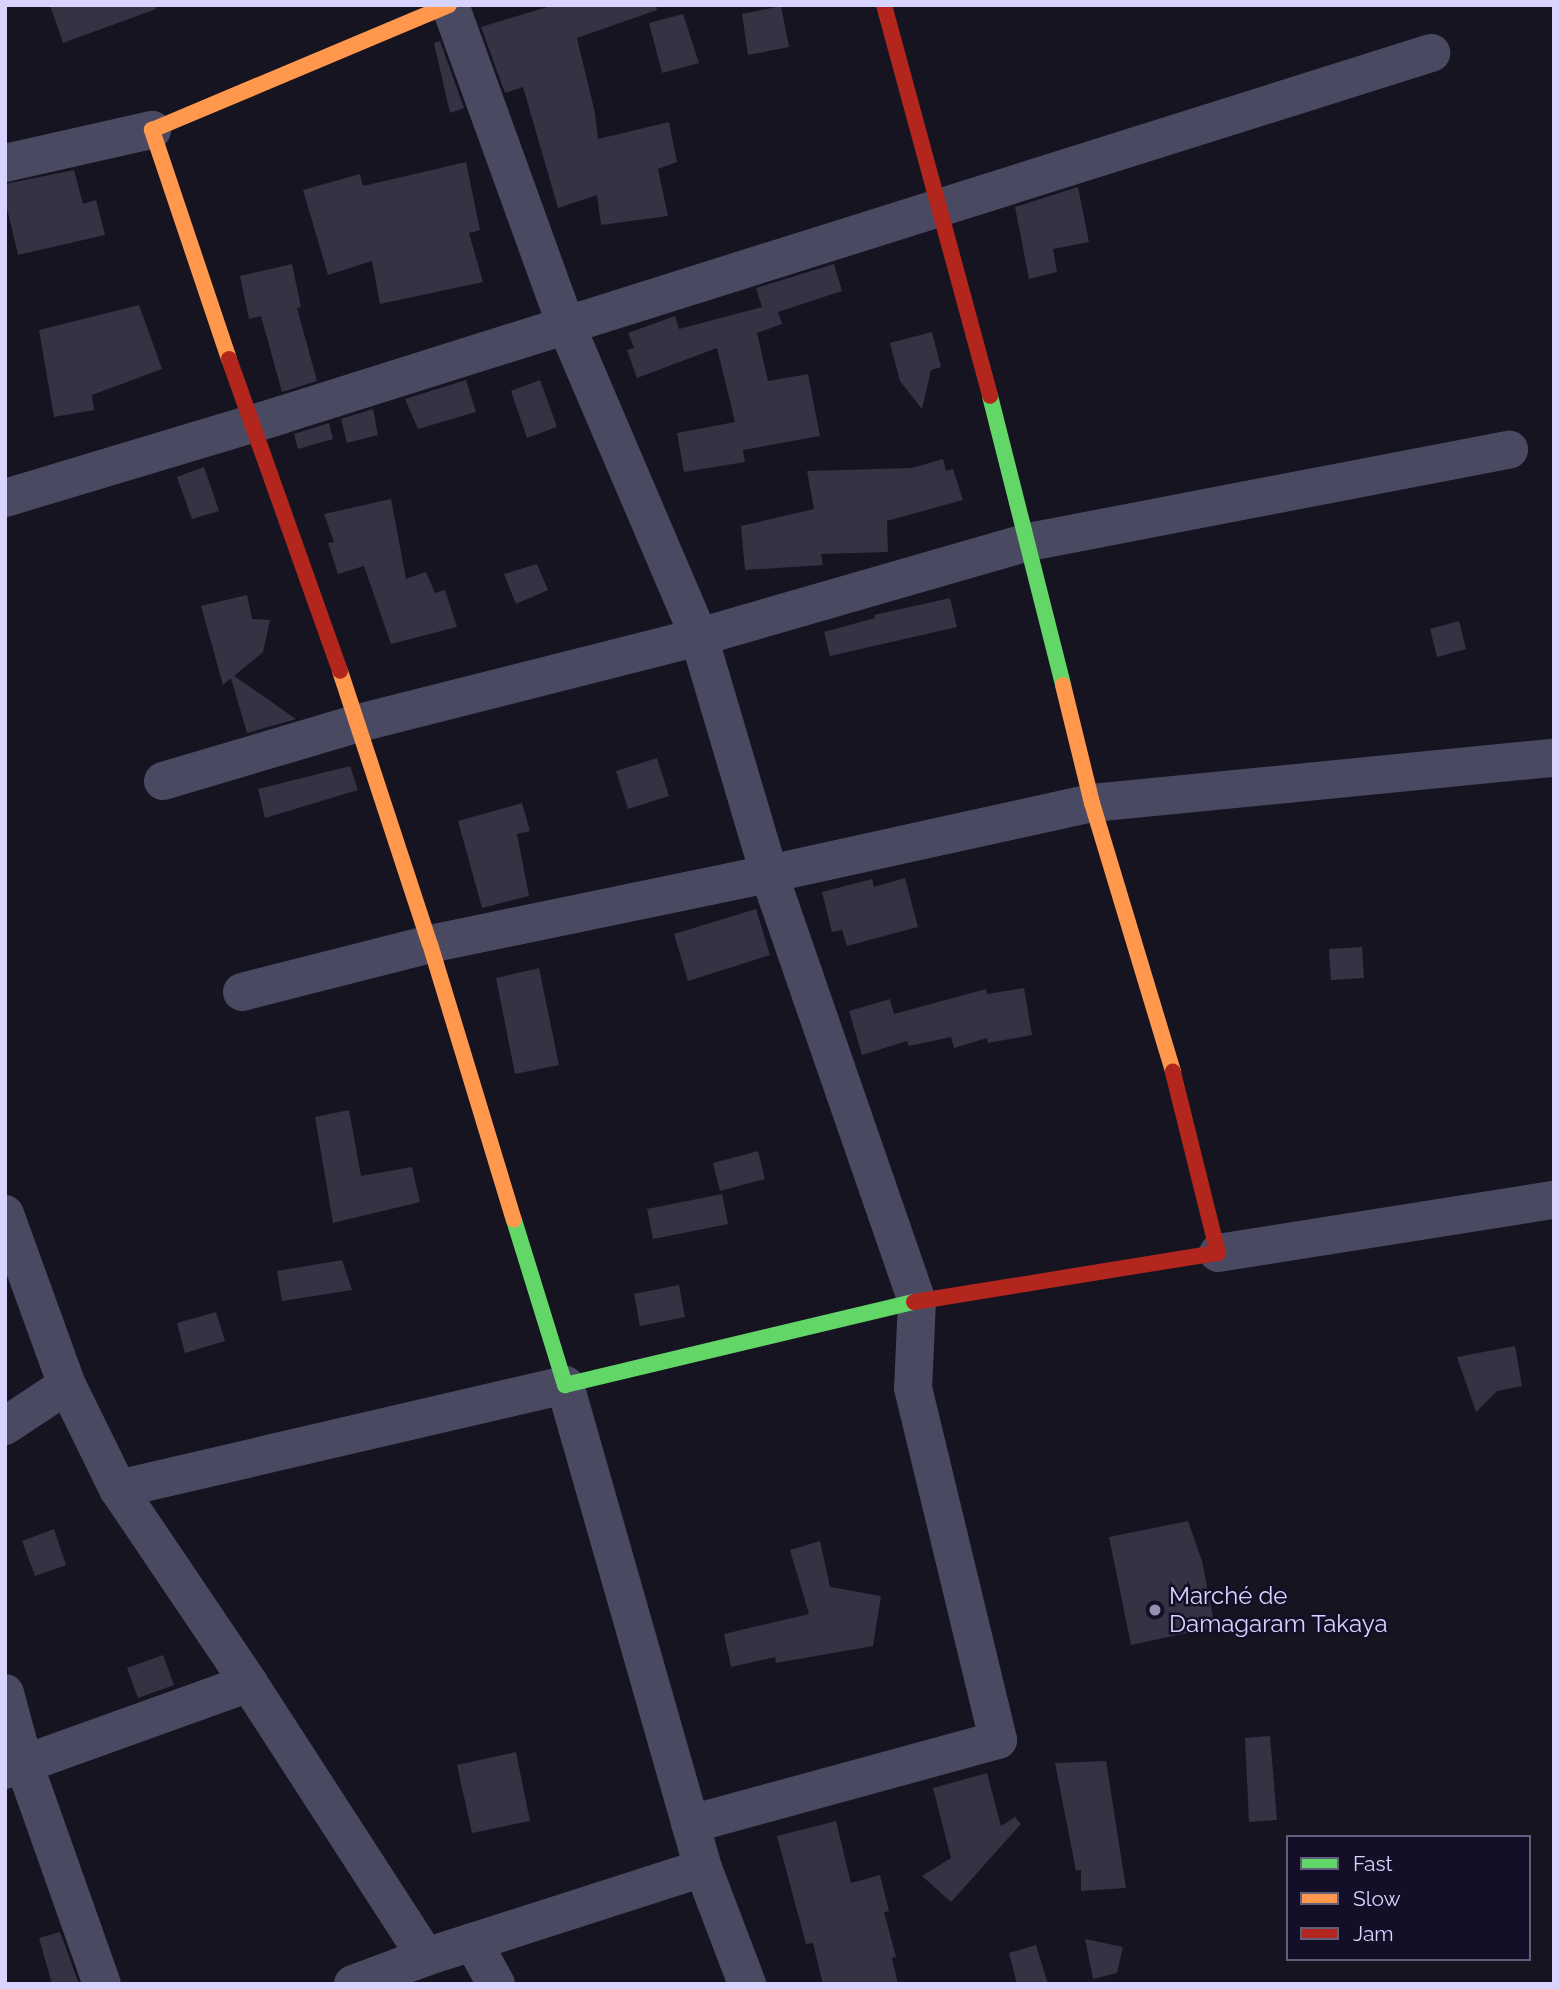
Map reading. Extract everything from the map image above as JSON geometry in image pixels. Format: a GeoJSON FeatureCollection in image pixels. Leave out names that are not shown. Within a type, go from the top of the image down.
{"type":"FeatureCollection","features":[{"type":"Feature","properties":{"kind":"street"},"geometry":{"type":"LineString","coordinates":[[5,163],[152,130],[449,5],[566,325],[699,637],[769,874],[916,1301],[913,1388],[998,1740],[690,1824]]}},
{"type":"Feature","properties":{"kind":"street"},"geometry":{"type":"LineString","coordinates":[[884,5],[1029,542],[1092,803],[1166,1044],[1219,1253]]}},
{"type":"Feature","properties":{"kind":"street"},"geometry":{"type":"LineString","coordinates":[[5,498],[251,424],[1431,53]]}},
{"type":"Feature","properties":{"kind":"street"},"geometry":{"type":"LineString","coordinates":[[152,130],[251,424],[359,723],[430,944],[565,1385],[703,1868],[747,1984]]}},
{"type":"Feature","properties":{"kind":"street"},"geometry":{"type":"LineString","coordinates":[[163,781],[359,723],[699,637],[1029,542],[1509,450]]}},
{"type":"Feature","properties":{"kind":"street"},"geometry":{"type":"LineString","coordinates":[[242,992],[430,944],[769,874],[1092,803],[1554,758]]}},
{"type":"Feature","properties":{"kind":"street"},"geometry":{"type":"LineString","coordinates":[[118,1489],[916,1301],[1554,1200]]}},
{"type":"Feature","properties":{"kind":"street"},"geometry":{"type":"LineString","coordinates":[[5,1214],[67,1385],[118,1489],[249,1683],[426,1957]]}},
{"type":"Feature","properties":{"kind":"street"},"geometry":{"type":"LineString","coordinates":[[5,1426],[67,1385]]}},
{"type":"Feature","properties":{"kind":"street"},"geometry":{"type":"LineString","coordinates":[[15,1767],[249,1683]]}},
{"type":"Feature","properties":{"kind":"street"},"geometry":{"type":"LineString","coordinates":[[5,1693],[15,1767],[102,1984]]}},
{"type":"Feature","properties":{"kind":"street"},"geometry":{"type":"LineString","coordinates":[[353,1984],[426,1957],[703,1868]]}},
{"type":"Feature","properties":{"kind":"street"},"geometry":{"type":"LineString","coordinates":[[473,1942],[496,1984]]}},
{"type":"Feature","properties":{"kind":"building"},"geometry":{"type":"Polygon","coordinates":[[[50,5],[155,5],[156,9],[63,43],[50,5]]]}},
{"type":"Feature","properties":{"kind":"building"},"geometry":{"type":"Polygon","coordinates":[[[554,5],[656,5],[657,10],[577,38],[595,113],[598,139],[669,122],[677,162],[658,169],[668,216],[601,225],[597,195],[558,208],[523,87],[505,93],[481,27],[554,5]]]}},
{"type":"Feature","properties":{"kind":"building"},"geometry":{"type":"Polygon","coordinates":[[[781,6],[789,47],[748,55],[742,14],[781,6]]]}},
{"type":"Feature","properties":{"kind":"building"},"geometry":{"type":"Polygon","coordinates":[[[683,14],[699,63],[662,73],[649,23],[683,14]]]}},
{"type":"Feature","properties":{"kind":"building"},"geometry":{"type":"Polygon","coordinates":[[[440,41],[464,108],[450,113],[434,43],[440,41]]]}},
{"type":"Feature","properties":{"kind":"building"},"geometry":{"type":"Polygon","coordinates":[[[466,162],[480,230],[469,233],[483,282],[380,304],[372,261],[328,275],[303,190],[360,174],[363,186],[466,162]]]}},
{"type":"Feature","properties":{"kind":"building"},"geometry":{"type":"Polygon","coordinates":[[[74,170],[83,204],[96,200],[105,235],[18,255],[5,200],[5,184],[74,170]]]}},
{"type":"Feature","properties":{"kind":"building"},"geometry":{"type":"Polygon","coordinates":[[[1078,187],[1089,242],[1053,249],[1057,272],[1029,279],[1015,207],[1078,187]]]}},
{"type":"Feature","properties":{"kind":"building"},"geometry":{"type":"Polygon","coordinates":[[[292,264],[301,307],[297,308],[317,381],[282,392],[261,316],[249,319],[240,276],[292,264]]]}},
{"type":"Feature","properties":{"kind":"building"},"geometry":{"type":"Polygon","coordinates":[[[834,264],[842,291],[778,312],[782,324],[757,333],[768,381],[808,374],[820,436],[743,450],[745,462],[684,472],[677,433],[735,422],[717,348],[637,378],[627,350],[634,348],[628,333],[675,316],[679,329],[762,307],[756,288],[834,264]]]}},
{"type":"Feature","properties":{"kind":"building"},"geometry":{"type":"Polygon","coordinates":[[[139,305],[162,369],[92,395],[94,410],[54,417],[39,330],[139,305]]]}},
{"type":"Feature","properties":{"kind":"building"},"geometry":{"type":"Polygon","coordinates":[[[932,332],[941,367],[931,370],[922,409],[900,381],[890,343],[932,332]]]}},
{"type":"Feature","properties":{"kind":"building"},"geometry":{"type":"Polygon","coordinates":[[[466,380],[476,412],[418,429],[405,399],[466,380]]]}},
{"type":"Feature","properties":{"kind":"building"},"geometry":{"type":"Polygon","coordinates":[[[540,380],[557,427],[527,438],[511,391],[540,380]]]}},
{"type":"Feature","properties":{"kind":"building"},"geometry":{"type":"Polygon","coordinates":[[[373,409],[378,435],[347,443],[341,419],[373,409]]]}},
{"type":"Feature","properties":{"kind":"building"},"geometry":{"type":"Polygon","coordinates":[[[329,423],[333,439],[298,449],[294,434],[329,423]]]}},
{"type":"Feature","properties":{"kind":"building"},"geometry":{"type":"Polygon","coordinates":[[[943,459],[946,471],[953,469],[963,500],[887,521],[888,552],[821,554],[823,565],[745,570],[741,526],[814,509],[807,471],[912,468],[943,459]]]}},
{"type":"Feature","properties":{"kind":"building"},"geometry":{"type":"Polygon","coordinates":[[[204,467],[219,511],[192,519],[177,477],[204,467]]]}},
{"type":"Feature","properties":{"kind":"building"},"geometry":{"type":"Polygon","coordinates":[[[391,499],[406,579],[426,572],[435,593],[445,590],[457,627],[391,644],[364,566],[338,574],[328,543],[334,542],[324,514],[391,499]]]}},
{"type":"Feature","properties":{"kind":"building"},"geometry":{"type":"Polygon","coordinates":[[[537,564],[548,590],[516,604],[504,574],[537,564]]]}},
{"type":"Feature","properties":{"kind":"building"},"geometry":{"type":"Polygon","coordinates":[[[247,595],[252,619],[270,620],[263,652],[234,676],[296,719],[247,733],[231,678],[223,685],[201,606],[247,595]]]}},
{"type":"Feature","properties":{"kind":"building"},"geometry":{"type":"Polygon","coordinates":[[[950,598],[957,627],[830,656],[824,632],[875,618],[874,615],[950,598]]]}},
{"type":"Feature","properties":{"kind":"building"},"geometry":{"type":"Polygon","coordinates":[[[1459,621],[1466,649],[1437,657],[1430,629],[1459,621]]]}},
{"type":"Feature","properties":{"kind":"building"},"geometry":{"type":"Polygon","coordinates":[[[657,758],[669,796],[628,809],[616,771],[657,758]]]}},
{"type":"Feature","properties":{"kind":"building"},"geometry":{"type":"Polygon","coordinates":[[[350,766],[358,790],[265,818],[258,789],[350,766]]]}},
{"type":"Feature","properties":{"kind":"building"},"geometry":{"type":"Polygon","coordinates":[[[522,803],[530,831],[517,834],[529,896],[482,908],[458,821],[522,803]]]}},
{"type":"Feature","properties":{"kind":"building"},"geometry":{"type":"Polygon","coordinates":[[[905,878],[918,927],[847,946],[842,930],[832,932],[822,892],[872,879],[874,887],[905,878]]]}},
{"type":"Feature","properties":{"kind":"building"},"geometry":{"type":"Polygon","coordinates":[[[756,909],[770,955],[688,981],[674,934],[756,909]]]}},
{"type":"Feature","properties":{"kind":"building"},"geometry":{"type":"Polygon","coordinates":[[[1362,947],[1364,978],[1331,980],[1329,949],[1362,947]]]}},
{"type":"Feature","properties":{"kind":"building"},"geometry":{"type":"Polygon","coordinates":[[[539,968],[559,1065],[515,1074],[496,978],[539,968]]]}},
{"type":"Feature","properties":{"kind":"building"},"geometry":{"type":"Polygon","coordinates":[[[1024,988],[1032,1035],[988,1043],[987,1038],[954,1048],[951,1037],[909,1046],[907,1041],[862,1055],[849,1011],[890,999],[894,1014],[986,989],[987,994],[1024,988]]]}},
{"type":"Feature","properties":{"kind":"building"},"geometry":{"type":"Polygon","coordinates":[[[349,1110],[361,1176],[412,1167],[420,1202],[333,1223],[315,1117],[349,1110]]]}},
{"type":"Feature","properties":{"kind":"building"},"geometry":{"type":"Polygon","coordinates":[[[758,1151],[765,1179],[720,1191],[713,1163],[758,1151]]]}},
{"type":"Feature","properties":{"kind":"building"},"geometry":{"type":"Polygon","coordinates":[[[722,1194],[728,1224],[653,1239],[647,1209],[722,1194]]]}},
{"type":"Feature","properties":{"kind":"building"},"geometry":{"type":"Polygon","coordinates":[[[342,1260],[352,1290],[282,1301],[277,1271],[342,1260]]]}},
{"type":"Feature","properties":{"kind":"building"},"geometry":{"type":"Polygon","coordinates":[[[679,1285],[685,1317],[640,1326],[634,1294],[679,1285]]]}},
{"type":"Feature","properties":{"kind":"building"},"geometry":{"type":"Polygon","coordinates":[[[216,1312],[225,1341],[185,1353],[177,1323],[216,1312]]]}},
{"type":"Feature","properties":{"kind":"building"},"geometry":{"type":"Polygon","coordinates":[[[1515,1346],[1522,1386],[1497,1391],[1476,1412],[1457,1357],[1515,1346]]]}},
{"type":"Feature","properties":{"kind":"building"},"geometry":{"type":"Polygon","coordinates":[[[1188,1521],[1202,1561],[1215,1627],[1131,1645],[1109,1537],[1188,1521]]]}},
{"type":"Feature","properties":{"kind":"building"},"geometry":{"type":"Polygon","coordinates":[[[54,1529],[66,1565],[35,1576],[22,1541],[54,1529]]]}},
{"type":"Feature","properties":{"kind":"building"},"geometry":{"type":"Polygon","coordinates":[[[820,1541],[830,1587],[881,1596],[873,1646],[776,1663],[775,1657],[731,1667],[724,1634],[809,1614],[790,1550],[820,1541]]]}},
{"type":"Feature","properties":{"kind":"building"},"geometry":{"type":"Polygon","coordinates":[[[163,1655],[174,1685],[138,1698],[127,1668],[163,1655]]]}},
{"type":"Feature","properties":{"kind":"building"},"geometry":{"type":"Polygon","coordinates":[[[1270,1736],[1277,1820],[1249,1822],[1245,1738],[1270,1736]]]}},
{"type":"Feature","properties":{"kind":"building"},"geometry":{"type":"Polygon","coordinates":[[[516,1752],[530,1821],[472,1833],[457,1765],[516,1752]]]}},
{"type":"Feature","properties":{"kind":"building"},"geometry":{"type":"Polygon","coordinates":[[[1106,1761],[1126,1888],[1081,1891],[1081,1870],[1076,1871],[1055,1763],[1106,1761]]]}},
{"type":"Feature","properties":{"kind":"building"},"geometry":{"type":"Polygon","coordinates":[[[987,1773],[1001,1826],[1015,1817],[1021,1824],[951,1902],[922,1876],[951,1858],[933,1788],[987,1773]]]}},
{"type":"Feature","properties":{"kind":"building"},"geometry":{"type":"Polygon","coordinates":[[[836,1821],[851,1883],[880,1875],[889,1911],[884,1912],[896,1957],[892,1958],[898,1984],[823,1984],[813,1943],[806,1944],[777,1836],[836,1821]]]}},
{"type":"Feature","properties":{"kind":"building"},"geometry":{"type":"Polygon","coordinates":[[[60,1932],[79,1984],[52,1984],[39,1938],[60,1932]]]}},
{"type":"Feature","properties":{"kind":"building"},"geometry":{"type":"Polygon","coordinates":[[[1085,1939],[1123,1947],[1117,1973],[1093,1979],[1085,1939]]]}},
{"type":"Feature","properties":{"kind":"building"},"geometry":{"type":"Polygon","coordinates":[[[1036,1945],[1048,1984],[1017,1984],[1009,1953],[1036,1945]]]}},
{"type":"Feature","properties":{"kind":"traffic: fast"},"geometry":{"type":"LineString","coordinates":[[990,396],[1063,685]]}},
{"type":"Feature","properties":{"kind":"traffic: fast"},"geometry":{"type":"LineString","coordinates":[[514,1220],[565,1385],[914,1302]]}},
{"type":"Feature","properties":{"kind":"traffic: slow"},"geometry":{"type":"LineString","coordinates":[[229,359],[152,130],[449,5]]}},
{"type":"Feature","properties":{"kind":"traffic: slow"},"geometry":{"type":"LineString","coordinates":[[340,671],[430,944],[514,1220]]}},
{"type":"Feature","properties":{"kind":"traffic: slow"},"geometry":{"type":"LineString","coordinates":[[1063,685],[1092,803],[1173,1072]]}},
{"type":"Feature","properties":{"kind":"traffic: jam"},"geometry":{"type":"LineString","coordinates":[[884,5],[990,396]]}},
{"type":"Feature","properties":{"kind":"traffic: jam"},"geometry":{"type":"LineString","coordinates":[[229,359],[340,671]]}},
{"type":"Feature","properties":{"kind":"traffic: jam"},"geometry":{"type":"LineString","coordinates":[[914,1302],[1218,1253],[1173,1072]]}},
{"type":"Feature","properties":{"kind":"place","name":"Marché de Damagaram Takaya"},"geometry":{"type":"Point","coordinates":[1155,1610]}}]}
